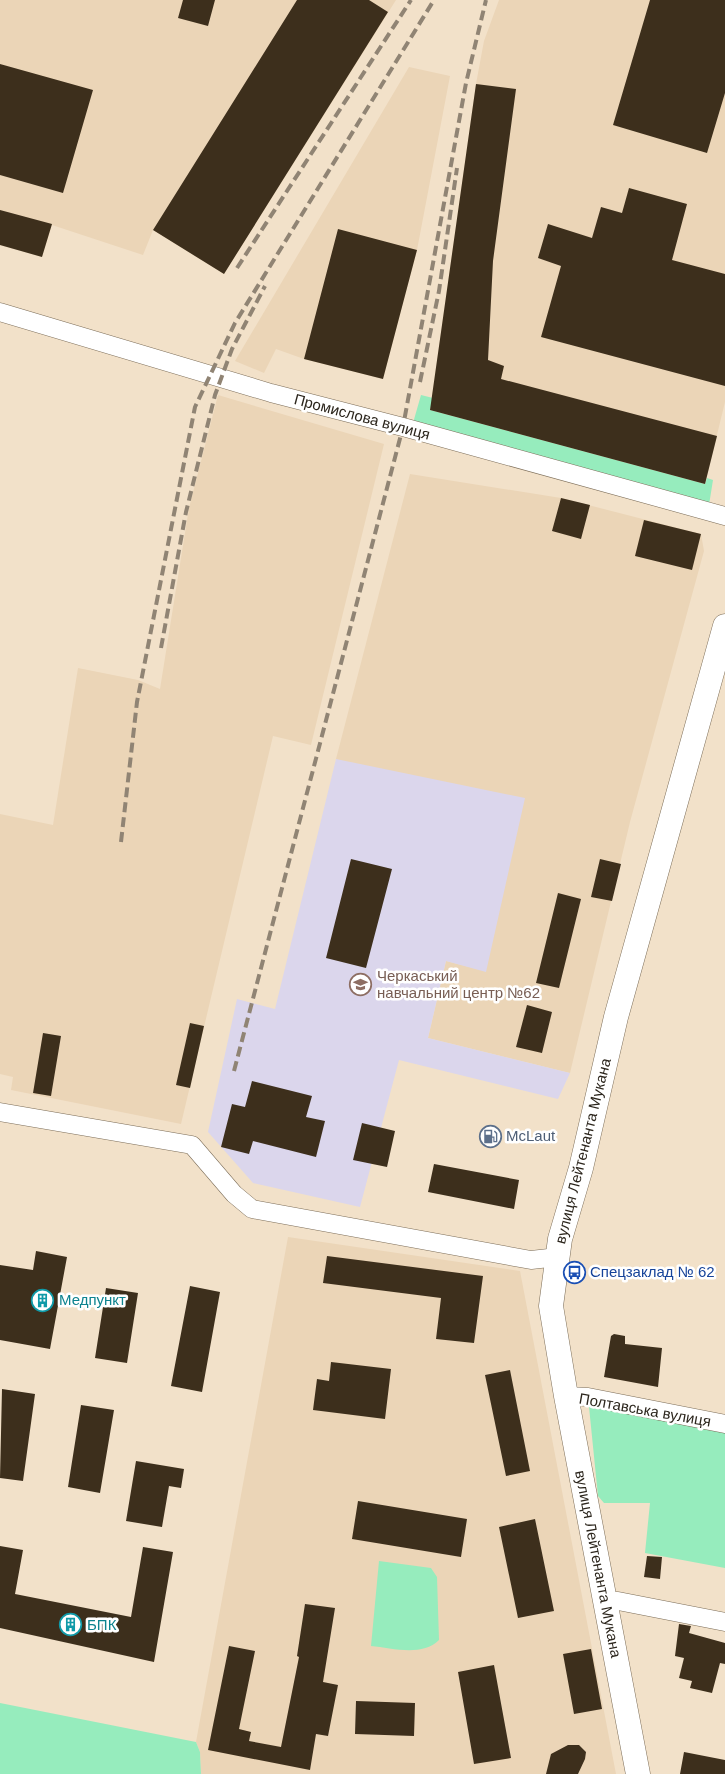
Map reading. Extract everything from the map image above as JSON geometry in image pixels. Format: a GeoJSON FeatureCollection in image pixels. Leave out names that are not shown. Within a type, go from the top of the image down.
{"type":"FeatureCollection","features":[{"type":"Feature","properties":{"kind":"main road","name":"вулиця Лейтенанта Мукана"},"geometry":{"type":"LineString","coordinates":[[638,1774],[566,1396],[551,1306],[560,1239],[581,1168],[616,1017],[725,626]]}},
{"type":"Feature","properties":{"kind":"street","name":"Промислова вулиця"},"geometry":{"type":"LineString","coordinates":[[0,312],[271,393],[403,427],[725,516]]}},
{"type":"Feature","properties":{"kind":"street"},"geometry":{"type":"LineString","coordinates":[[0,1112],[192,1145],[234,1194],[252,1209],[531,1260],[558,1257]]}},
{"type":"Feature","properties":{"kind":"street","name":"Полтавська вулиця"},"geometry":{"type":"LineString","coordinates":[[566,1396],[588,1397],[725,1424]]}},
{"type":"Feature","properties":{"kind":"street"},"geometry":{"type":"LineString","coordinates":[[605,1601],[618,1601],[725,1622]]}},
{"type":"Feature","properties":{"kind":"shaded area"},"geometry":{"type":"Polygon","coordinates":[[[0,0],[396,0],[224,274],[153,230],[143,255],[52,225],[42,257],[0,245],[0,0]]]}},
{"type":"Feature","properties":{"kind":"shaded area"},"geometry":{"type":"Polygon","coordinates":[[[499,0],[725,0],[725,402],[705,484],[430,410],[476,84],[484,41],[499,0]]]}},
{"type":"Feature","properties":{"kind":"shaded area"},"geometry":{"type":"Polygon","coordinates":[[[409,67],[450,76],[417,250],[383,379],[304,359],[276,349],[264,373],[235,361],[409,67]]]}},
{"type":"Feature","properties":{"kind":"shaded area"},"geometry":{"type":"Polygon","coordinates":[[[218,395],[384,444],[311,745],[273,736],[181,1124],[11,1090],[13,1077],[0,1074],[0,814],[53,825],[78,668],[138,680],[160,689],[189,508],[218,395]]]}},
{"type":"Feature","properties":{"kind":"shaded area"},"geometry":{"type":"Polygon","coordinates":[[[410,474],[561,498],[701,534],[704,551],[630,822],[570,1073],[428,1038],[446,961],[486,971],[336,759],[410,474]]]}},
{"type":"Feature","properties":{"kind":"shaded area","name":"Черкаський навчальний центр №62"},"geometry":{"type":"Polygon","coordinates":[[[336,759],[525,798],[486,972],[446,961],[428,1038],[570,1073],[558,1099],[399,1060],[360,1207],[253,1183],[208,1132],[237,999],[275,1009],[336,759]]]}},
{"type":"Feature","properties":{"kind":"shaded area"},"geometry":{"type":"Polygon","coordinates":[[[288,1237],[520,1271],[616,1774],[201,1774],[200,1752],[196,1742],[288,1237]]]}},
{"type":"Feature","properties":{"kind":"green space"},"geometry":{"type":"Polygon","coordinates":[[[421,395],[433,398],[430,410],[705,484],[707,478],[713,480],[709,505],[413,423],[421,395]]]}},
{"type":"Feature","properties":{"kind":"green space"},"geometry":{"type":"Polygon","coordinates":[[[588,1397],[725,1424],[725,1568],[645,1553],[650,1503],[604,1503],[598,1496],[588,1397]]]}},
{"type":"Feature","properties":{"kind":"green space"},"geometry":{"type":"Polygon","coordinates":[[[379,1561],[431,1568],[437,1577],[439,1640],[432,1645],[416,1650],[371,1646],[379,1561]]]}},
{"type":"Feature","properties":{"kind":"green space"},"geometry":{"type":"Polygon","coordinates":[[[0,1703],[196,1742],[200,1752],[201,1774],[0,1774],[0,1703]]]}},
{"type":"Feature","properties":{"kind":"building"},"geometry":{"type":"Polygon","coordinates":[[[183,0],[215,0],[208,26],[178,18],[183,0]]]}},
{"type":"Feature","properties":{"kind":"building"},"geometry":{"type":"Polygon","coordinates":[[[297,0],[369,0],[388,12],[224,274],[153,230],[297,0]]]}},
{"type":"Feature","properties":{"kind":"building"},"geometry":{"type":"Polygon","coordinates":[[[650,0],[725,0],[725,93],[707,153],[613,125],[650,0]]]}},
{"type":"Feature","properties":{"kind":"building"},"geometry":{"type":"Polygon","coordinates":[[[0,64],[93,90],[63,193],[0,175],[0,64]]]}},
{"type":"Feature","properties":{"kind":"building"},"geometry":{"type":"Polygon","coordinates":[[[476,84],[516,89],[493,261],[488,360],[504,366],[501,379],[717,436],[705,484],[430,410],[476,84]]]}},
{"type":"Feature","properties":{"kind":"building"},"geometry":{"type":"Polygon","coordinates":[[[629,188],[687,204],[672,260],[725,274],[725,386],[541,337],[561,266],[538,258],[548,224],[592,238],[601,207],[622,213],[629,188]]]}},
{"type":"Feature","properties":{"kind":"building"},"geometry":{"type":"Polygon","coordinates":[[[0,210],[52,224],[42,257],[0,245],[0,210]]]}},
{"type":"Feature","properties":{"kind":"building"},"geometry":{"type":"Polygon","coordinates":[[[338,229],[417,250],[383,379],[304,359],[338,229]]]}},
{"type":"Feature","properties":{"kind":"building"},"geometry":{"type":"Polygon","coordinates":[[[561,498],[590,505],[581,539],[552,531],[561,498]]]}},
{"type":"Feature","properties":{"kind":"building"},"geometry":{"type":"Polygon","coordinates":[[[644,520],[701,534],[692,570],[635,556],[644,520]]]}},
{"type":"Feature","properties":{"kind":"building"},"geometry":{"type":"Polygon","coordinates":[[[351,859],[392,869],[366,968],[326,958],[351,859]]]}},
{"type":"Feature","properties":{"kind":"building"},"geometry":{"type":"Polygon","coordinates":[[[600,859],[621,864],[612,901],[591,897],[600,859]]]}},
{"type":"Feature","properties":{"kind":"building"},"geometry":{"type":"Polygon","coordinates":[[[558,893],[581,899],[559,988],[536,983],[558,893]]]}},
{"type":"Feature","properties":{"kind":"building"},"geometry":{"type":"Polygon","coordinates":[[[527,1005],[552,1012],[542,1053],[516,1047],[527,1005]]]}},
{"type":"Feature","properties":{"kind":"building"},"geometry":{"type":"Polygon","coordinates":[[[190,1023],[204,1026],[190,1088],[176,1085],[190,1023]]]}},
{"type":"Feature","properties":{"kind":"building"},"geometry":{"type":"Polygon","coordinates":[[[43,1033],[61,1036],[51,1096],[33,1093],[43,1033]]]}},
{"type":"Feature","properties":{"kind":"building"},"geometry":{"type":"Polygon","coordinates":[[[252,1081],[312,1096],[306,1117],[325,1121],[316,1157],[253,1141],[249,1154],[221,1147],[232,1104],[245,1107],[252,1081]]]}},
{"type":"Feature","properties":{"kind":"building"},"geometry":{"type":"Polygon","coordinates":[[[362,1123],[395,1131],[387,1167],[353,1160],[362,1123]]]}},
{"type":"Feature","properties":{"kind":"building"},"geometry":{"type":"Polygon","coordinates":[[[434,1164],[519,1180],[514,1209],[428,1192],[434,1164]]]}},
{"type":"Feature","properties":{"kind":"building"},"geometry":{"type":"Polygon","coordinates":[[[36,1251],[67,1257],[50,1349],[0,1340],[0,1265],[33,1270],[36,1251]]]}},
{"type":"Feature","properties":{"kind":"building"},"geometry":{"type":"Polygon","coordinates":[[[327,1256],[483,1276],[474,1343],[436,1339],[441,1298],[323,1283],[327,1256]]]}},
{"type":"Feature","properties":{"kind":"building"},"geometry":{"type":"Polygon","coordinates":[[[190,1286],[220,1292],[202,1392],[171,1386],[190,1286]]]}},
{"type":"Feature","properties":{"kind":"building"},"geometry":{"type":"Polygon","coordinates":[[[106,1288],[138,1293],[127,1363],[95,1358],[106,1288]]]}},
{"type":"Feature","properties":{"kind":"building"},"geometry":{"type":"Polygon","coordinates":[[[614,1334],[625,1336],[625,1344],[662,1348],[658,1387],[604,1377],[611,1336],[614,1334]]]}},
{"type":"Feature","properties":{"kind":"building"},"geometry":{"type":"Polygon","coordinates":[[[331,1362],[391,1369],[385,1419],[313,1410],[317,1379],[329,1381],[331,1362]]]}},
{"type":"Feature","properties":{"kind":"building"},"geometry":{"type":"Polygon","coordinates":[[[510,1370],[530,1471],[506,1476],[485,1375],[510,1370]]]}},
{"type":"Feature","properties":{"kind":"building"},"geometry":{"type":"Polygon","coordinates":[[[2,1389],[35,1394],[23,1481],[0,1478],[2,1389]]]}},
{"type":"Feature","properties":{"kind":"building"},"geometry":{"type":"Polygon","coordinates":[[[81,1405],[114,1410],[100,1493],[68,1487],[81,1405]]]}},
{"type":"Feature","properties":{"kind":"building"},"geometry":{"type":"Polygon","coordinates":[[[136,1461],[184,1469],[181,1488],[169,1486],[162,1527],[126,1521],[136,1461]]]}},
{"type":"Feature","properties":{"kind":"building"},"geometry":{"type":"Polygon","coordinates":[[[358,1501],[467,1519],[461,1557],[352,1539],[358,1501]]]}},
{"type":"Feature","properties":{"kind":"building"},"geometry":{"type":"Polygon","coordinates":[[[535,1519],[554,1611],[518,1618],[499,1527],[535,1519]]]}},
{"type":"Feature","properties":{"kind":"building"},"geometry":{"type":"Polygon","coordinates":[[[0,1546],[23,1550],[15,1594],[131,1617],[143,1547],[173,1552],[154,1662],[0,1628],[0,1546]]]}},
{"type":"Feature","properties":{"kind":"building"},"geometry":{"type":"Polygon","coordinates":[[[647,1556],[662,1557],[660,1579],[644,1577],[647,1556]]]}},
{"type":"Feature","properties":{"kind":"building"},"geometry":{"type":"Polygon","coordinates":[[[305,1604],[335,1608],[323,1682],[338,1685],[328,1736],[316,1734],[310,1770],[208,1750],[229,1646],[255,1651],[239,1729],[251,1732],[249,1741],[281,1747],[299,1657],[297,1656],[305,1604]]]}},
{"type":"Feature","properties":{"kind":"building"},"geometry":{"type":"Polygon","coordinates":[[[679,1624],[691,1626],[689,1633],[725,1643],[725,1664],[720,1663],[712,1693],[690,1688],[692,1681],[679,1678],[684,1658],[675,1656],[679,1624]]]}},
{"type":"Feature","properties":{"kind":"building"},"geometry":{"type":"Polygon","coordinates":[[[591,1649],[602,1709],[574,1714],[563,1654],[591,1649]]]}},
{"type":"Feature","properties":{"kind":"building"},"geometry":{"type":"Polygon","coordinates":[[[494,1665],[511,1758],[474,1764],[458,1672],[494,1665]]]}},
{"type":"Feature","properties":{"kind":"building"},"geometry":{"type":"Polygon","coordinates":[[[356,1701],[415,1703],[414,1736],[355,1734],[356,1701]]]}},
{"type":"Feature","properties":{"kind":"building"},"geometry":{"type":"Polygon","coordinates":[[[568,1745],[579,1745],[586,1752],[578,1774],[546,1774],[551,1754],[568,1745]]]}},
{"type":"Feature","properties":{"kind":"building"},"geometry":{"type":"Polygon","coordinates":[[[684,1752],[725,1760],[725,1774],[680,1774],[684,1752]]]}},
{"type":"Feature","properties":{"kind":"railway"},"geometry":{"type":"LineString","coordinates":[[237,268],[411,0]]}},
{"type":"Feature","properties":{"kind":"railway"},"geometry":{"type":"LineString","coordinates":[[121,842],[137,702],[195,407],[235,323],[434,0]]}},
{"type":"Feature","properties":{"kind":"railway"},"geometry":{"type":"LineString","coordinates":[[234,1071],[403,427],[466,83],[486,0]]}},
{"type":"Feature","properties":{"kind":"railway"},"geometry":{"type":"LineString","coordinates":[[420,382],[439,291],[457,168]]}},
{"type":"Feature","properties":{"kind":"railway"},"geometry":{"type":"LineString","coordinates":[[161,648],[186,512],[215,395],[232,349],[265,286]]}},
{"type":"Feature","properties":{"kind":"place","name":"Черкаський навчальний центр №62"},"geometry":{"type":"Point","coordinates":[361,985]}},
{"type":"Feature","properties":{"kind":"place","name":"McLaut"},"geometry":{"type":"Point","coordinates":[490,1136]}},
{"type":"Feature","properties":{"kind":"place","name":"Спецзаклад № 62"},"geometry":{"type":"Point","coordinates":[574,1272]}},
{"type":"Feature","properties":{"kind":"place","name":"Медпункт"},"geometry":{"type":"Point","coordinates":[43,1300]}},
{"type":"Feature","properties":{"kind":"place","name":"БПК"},"geometry":{"type":"Point","coordinates":[71,1625]}}]}
